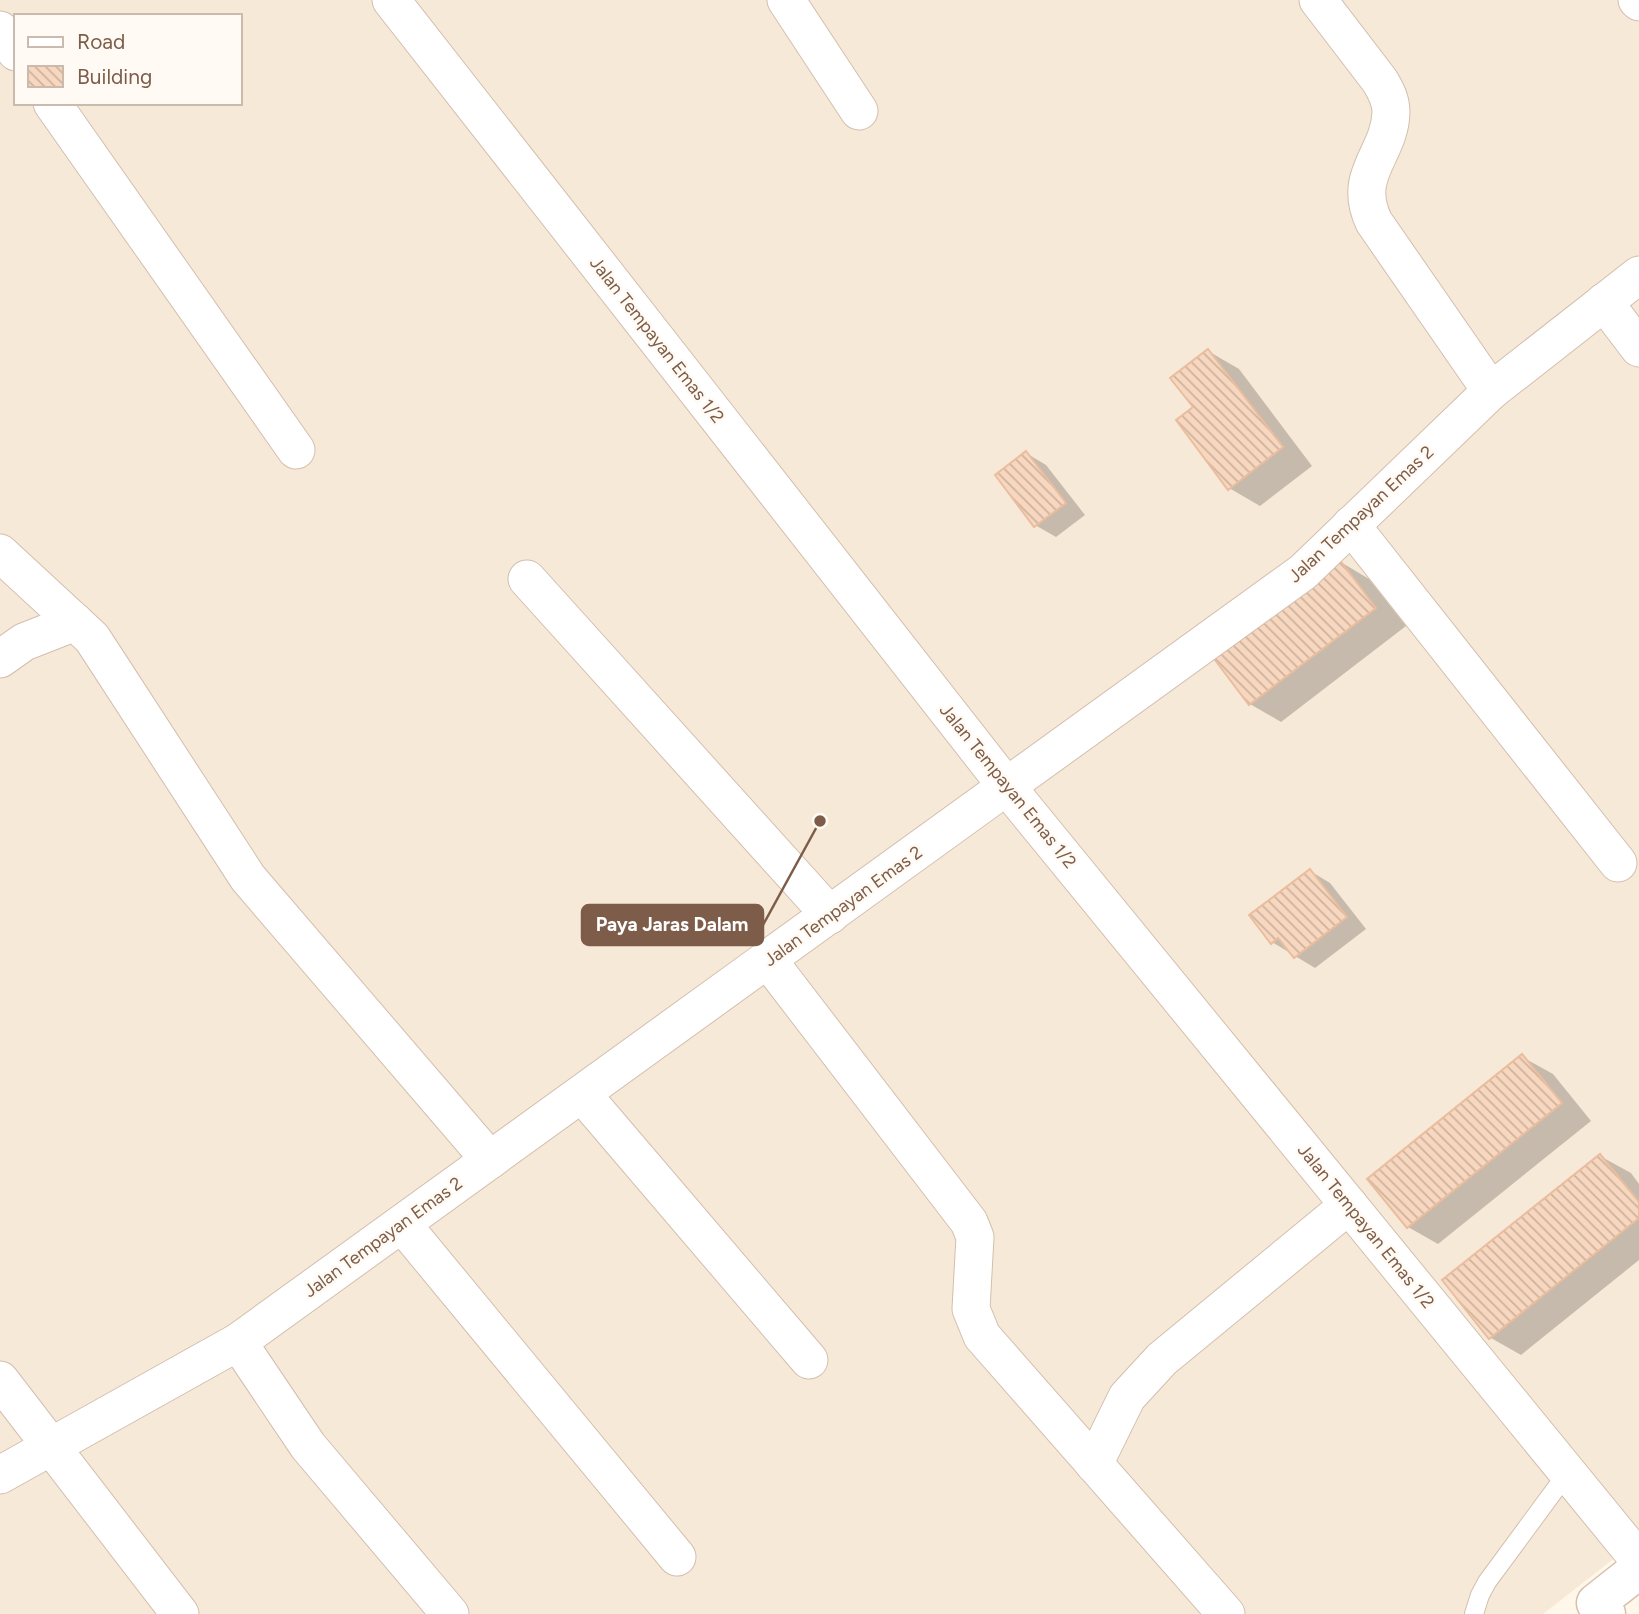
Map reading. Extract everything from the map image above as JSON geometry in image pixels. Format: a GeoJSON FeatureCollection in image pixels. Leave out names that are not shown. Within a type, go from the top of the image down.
{"type":"FeatureCollection","features":[{"type":"Feature","properties":{"kind":"street","name":"Jalan Tempayan Emas 1/2"},"geometry":{"type":"LineString","coordinates":[[391,0],[1007,787],[1639,1560]]}},
{"type":"Feature","properties":{"kind":"street"},"geometry":{"type":"LineString","coordinates":[[786,0],[859,111]]}},
{"type":"Feature","properties":{"kind":"street"},"geometry":{"type":"LineString","coordinates":[[1318,0],[1389,96],[1391,112],[1388,128],[1369,177],[1367,208],[1491,391]]}},
{"type":"Feature","properties":{"kind":"street"},"geometry":{"type":"LineString","coordinates":[[0,30],[14,49]]}},
{"type":"Feature","properties":{"kind":"street"},"geometry":{"type":"LineString","coordinates":[[53,105],[296,450]]}},
{"type":"Feature","properties":{"kind":"street","name":"Jalan Tempayan Emas 2"},"geometry":{"type":"LineString","coordinates":[[0,1475],[238,1342],[1303,572],[1491,391],[1639,275]]}},
{"type":"Feature","properties":{"kind":"street"},"geometry":{"type":"LineString","coordinates":[[1604,302],[1639,348]]}},
{"type":"Feature","properties":{"kind":"street"},"geometry":{"type":"LineString","coordinates":[[1351,525],[1618,863]]}},
{"type":"Feature","properties":{"kind":"street"},"geometry":{"type":"LineString","coordinates":[[0,553],[92,638],[248,878],[490,1160]]}},
{"type":"Feature","properties":{"kind":"street"},"geometry":{"type":"LineString","coordinates":[[527,579],[831,915]]}},
{"type":"Feature","properties":{"kind":"street"},"geometry":{"type":"LineString","coordinates":[[0,659],[24,642],[75,622]]}},
{"type":"Feature","properties":{"kind":"street"},"geometry":{"type":"LineString","coordinates":[[768,960],[969,1222],[975,1237],[971,1309],[982,1336],[1226,1614]]}},
{"type":"Feature","properties":{"kind":"street"},"geometry":{"type":"LineString","coordinates":[[582,1094],[809,1360]]}},
{"type":"Feature","properties":{"kind":"street"},"geometry":{"type":"LineString","coordinates":[[1094,1464],[1127,1397],[1162,1359],[1349,1205]]}},
{"type":"Feature","properties":{"kind":"street"},"geometry":{"type":"LineString","coordinates":[[402,1224],[677,1558]]}},
{"type":"Feature","properties":{"kind":"street"},"geometry":{"type":"LineString","coordinates":[[238,1342],[308,1446],[450,1614]]}},
{"type":"Feature","properties":{"kind":"street"},"geometry":{"type":"LineString","coordinates":[[0,1380],[180,1614]]}},
{"type":"Feature","properties":{"kind":"street"},"geometry":{"type":"LineString","coordinates":[[1595,1610],[1639,1569]]}},
{"type":"Feature","properties":{"kind":"lane"},"geometry":{"type":"LineString","coordinates":[[1474,1614],[1487,1582],[1568,1472]]}},
{"type":"Feature","properties":{"kind":"shaded area"},"geometry":{"type":"Polygon","coordinates":[[[0,0],[1639,0],[1639,1539],[1543,1614],[0,1614],[0,0]]]}},
{"type":"Feature","properties":{"kind":"building"},"geometry":{"type":"Polygon","coordinates":[[[1208,349],[1283,447],[1228,490],[1176,420],[1193,407],[1170,378],[1208,349]]]}},
{"type":"Feature","properties":{"kind":"building"},"geometry":{"type":"Polygon","coordinates":[[[1026,451],[1066,503],[1034,527],[995,475],[1026,451]]]}},
{"type":"Feature","properties":{"kind":"building"},"geometry":{"type":"Polygon","coordinates":[[[1339,559],[1376,608],[1249,705],[1212,656],[1339,559]]]}},
{"type":"Feature","properties":{"kind":"building"},"geometry":{"type":"Polygon","coordinates":[[[1310,869],[1347,917],[1294,958],[1278,938],[1271,944],[1249,915],[1310,869]]]}},
{"type":"Feature","properties":{"kind":"building"},"geometry":{"type":"Polygon","coordinates":[[[1522,1054],[1562,1103],[1407,1228],[1367,1179],[1522,1054]]]}},
{"type":"Feature","properties":{"kind":"building"},"geometry":{"type":"Polygon","coordinates":[[[1600,1154],[1639,1202],[1639,1218],[1489,1339],[1442,1280],[1600,1154]]]}},
{"type":"Feature","properties":{"kind":"place","name":"Paya Jaras Dalam"},"geometry":{"type":"Point","coordinates":[820,821]}}]}
